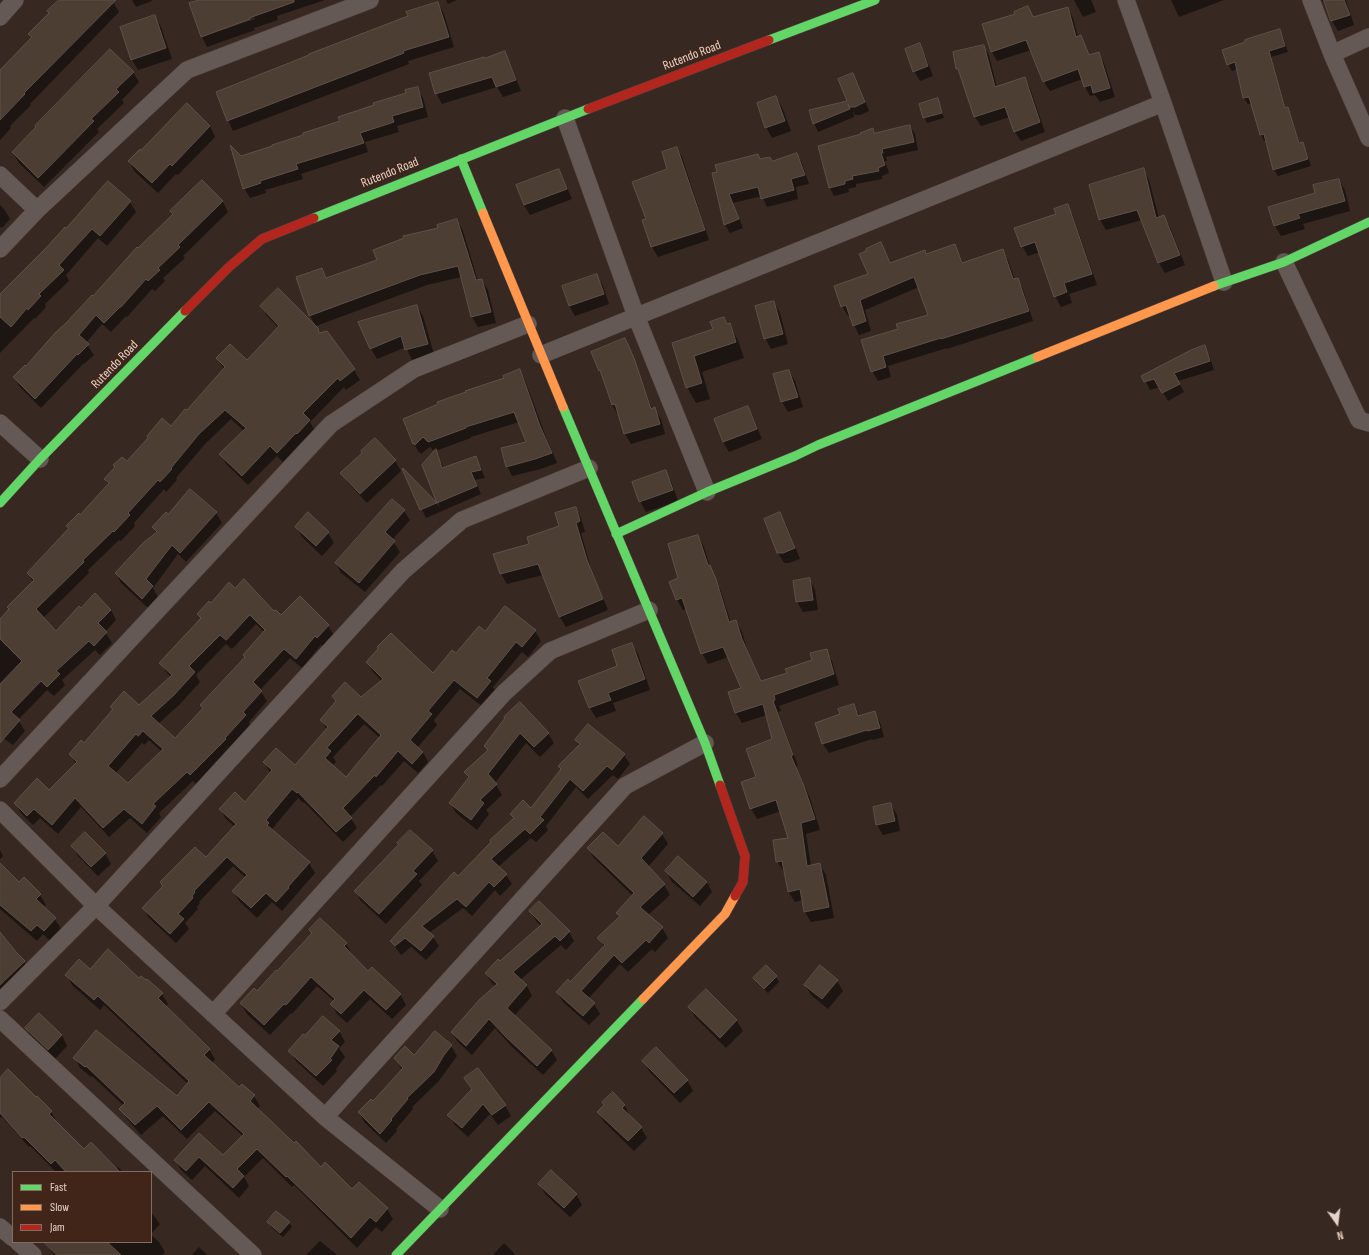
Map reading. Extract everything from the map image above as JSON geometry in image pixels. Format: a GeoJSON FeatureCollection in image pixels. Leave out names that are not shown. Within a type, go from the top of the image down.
{"type":"FeatureCollection","features":[{"type":"Feature","properties":{"kind":"street"},"geometry":{"type":"LineString","coordinates":[[0,17],[15,0]]}},
{"type":"Feature","properties":{"kind":"street"},"geometry":{"type":"LineString","coordinates":[[0,249],[37,210],[187,70],[370,0]]}},
{"type":"Feature","properties":{"kind":"street","name":"Rutendo Road"},"geometry":{"type":"LineString","coordinates":[[0,503],[40,460],[229,267],[262,239],[565,118],[875,0]]}},
{"type":"Feature","properties":{"kind":"street"},"geometry":{"type":"LineString","coordinates":[[1126,0],[1224,282]]}},
{"type":"Feature","properties":{"kind":"street"},"geometry":{"type":"LineString","coordinates":[[1311,0],[1332,54],[1369,138]]}},
{"type":"Feature","properties":{"kind":"street"},"geometry":{"type":"LineString","coordinates":[[1332,54],[1369,37]]}},
{"type":"Feature","properties":{"kind":"street"},"geometry":{"type":"LineString","coordinates":[[541,355],[1163,103]]}},
{"type":"Feature","properties":{"kind":"street"},"geometry":{"type":"LineString","coordinates":[[565,118],[636,316],[707,492]]}},
{"type":"Feature","properties":{"kind":"street"},"geometry":{"type":"LineString","coordinates":[[396,1255],[724,914],[743,882],[744,856],[705,743],[528,324],[461,159]]}},
{"type":"Feature","properties":{"kind":"street"},"geometry":{"type":"LineString","coordinates":[[0,175],[37,210]]}},
{"type":"Feature","properties":{"kind":"street"},"geometry":{"type":"LineString","coordinates":[[616,534],[707,492],[818,445],[1224,282],[1284,262],[1369,222]]}},
{"type":"Feature","properties":{"kind":"street"},"geometry":{"type":"LineString","coordinates":[[1284,262],[1359,420],[1369,423]]}},
{"type":"Feature","properties":{"kind":"street"},"geometry":{"type":"LineString","coordinates":[[0,779],[331,424],[414,369],[528,324]]}},
{"type":"Feature","properties":{"kind":"street"},"geometry":{"type":"LineString","coordinates":[[0,422],[40,460]]}},
{"type":"Feature","properties":{"kind":"street"},"geometry":{"type":"LineString","coordinates":[[0,1002],[96,906],[403,571],[462,520],[589,468]]}},
{"type":"Feature","properties":{"kind":"street"},"geometry":{"type":"LineString","coordinates":[[213,1014],[504,693],[550,651],[649,610]]}},
{"type":"Feature","properties":{"kind":"street"},"geometry":{"type":"LineString","coordinates":[[325,1117],[625,786],[705,743]]}},
{"type":"Feature","properties":{"kind":"street"},"geometry":{"type":"LineString","coordinates":[[0,810],[96,906],[325,1117],[440,1209]]}},
{"type":"Feature","properties":{"kind":"street"},"geometry":{"type":"LineString","coordinates":[[0,1019],[253,1255]]}},
{"type":"Feature","properties":{"kind":"street"},"geometry":{"type":"LineString","coordinates":[[0,1227],[12,1237]]}},
{"type":"Feature","properties":{"kind":"street"},"geometry":{"type":"LineString","coordinates":[[19,1243],[33,1255]]}},
{"type":"Feature","properties":{"kind":"building"},"geometry":{"type":"Polygon","coordinates":[[[59,0],[116,0],[24,93],[25,94],[0,120],[0,70],[32,37],[28,34],[49,13],[47,11],[59,0]]]}},
{"type":"Feature","properties":{"kind":"building"},"geometry":{"type":"Polygon","coordinates":[[[200,0],[294,0],[294,2],[201,37],[189,3],[200,0]]]}},
{"type":"Feature","properties":{"kind":"building"},"geometry":{"type":"Polygon","coordinates":[[[1324,0],[1344,0],[1350,15],[1331,21],[1324,0]]]}},
{"type":"Feature","properties":{"kind":"building"},"geometry":{"type":"Polygon","coordinates":[[[438,2],[449,37],[403,51],[404,53],[227,121],[216,92],[408,16],[406,12],[438,2]]]}},
{"type":"Feature","properties":{"kind":"building"},"geometry":{"type":"Polygon","coordinates":[[[1028,6],[1033,17],[1068,7],[1076,37],[1081,35],[1089,55],[1099,52],[1110,88],[1093,93],[1091,85],[1084,87],[1078,69],[1043,82],[1026,40],[991,52],[982,24],[1015,14],[1014,12],[1028,6]]]}},
{"type":"Feature","properties":{"kind":"building"},"geometry":{"type":"Polygon","coordinates":[[[155,15],[166,48],[131,60],[120,27],[155,15]]]}},
{"type":"Feature","properties":{"kind":"building"},"geometry":{"type":"Polygon","coordinates":[[[1280,29],[1285,46],[1269,51],[1285,108],[1288,107],[1299,143],[1303,142],[1308,159],[1273,170],[1264,134],[1260,135],[1249,97],[1243,98],[1235,62],[1227,65],[1222,50],[1245,42],[1245,40],[1280,29]]]}},
{"type":"Feature","properties":{"kind":"building"},"geometry":{"type":"Polygon","coordinates":[[[920,43],[928,66],[913,72],[905,49],[920,43]]]}},
{"type":"Feature","properties":{"kind":"building"},"geometry":{"type":"Polygon","coordinates":[[[984,45],[995,87],[1025,77],[1040,122],[1014,132],[1005,107],[974,117],[958,69],[956,69],[953,52],[984,45]]]}},
{"type":"Feature","properties":{"kind":"building"},"geometry":{"type":"Polygon","coordinates":[[[110,49],[134,72],[116,89],[119,92],[91,119],[94,121],[38,178],[12,152],[36,127],[35,126],[110,49]]]}},
{"type":"Feature","properties":{"kind":"building"},"geometry":{"type":"Polygon","coordinates":[[[505,51],[516,80],[496,87],[492,77],[435,94],[429,73],[505,51]]]}},
{"type":"Feature","properties":{"kind":"building"},"geometry":{"type":"Polygon","coordinates":[[[853,73],[865,102],[855,107],[849,107],[850,109],[813,124],[809,110],[847,101],[838,79],[853,73]]]}},
{"type":"Feature","properties":{"kind":"building"},"geometry":{"type":"Polygon","coordinates":[[[418,87],[423,107],[392,116],[394,122],[360,133],[364,143],[296,164],[298,169],[260,181],[261,183],[243,189],[230,145],[241,156],[340,121],[338,117],[374,105],[373,103],[406,93],[405,90],[418,87]]]}},
{"type":"Feature","properties":{"kind":"building"},"geometry":{"type":"Polygon","coordinates":[[[776,96],[785,121],[765,128],[757,103],[776,96]]]}},
{"type":"Feature","properties":{"kind":"building"},"geometry":{"type":"Polygon","coordinates":[[[938,98],[942,113],[923,118],[919,104],[938,98]]]}},
{"type":"Feature","properties":{"kind":"building"},"geometry":{"type":"Polygon","coordinates":[[[187,103],[210,126],[172,166],[170,164],[152,183],[128,161],[140,149],[141,150],[187,103]]]}},
{"type":"Feature","properties":{"kind":"building"},"geometry":{"type":"Polygon","coordinates":[[[910,125],[914,142],[882,149],[883,153],[881,153],[885,165],[878,168],[879,171],[852,176],[853,179],[845,181],[845,184],[829,188],[818,146],[861,134],[860,133],[873,128],[874,133],[910,125]]]}},
{"type":"Feature","properties":{"kind":"building"},"geometry":{"type":"Polygon","coordinates":[[[677,147],[705,230],[651,247],[642,220],[646,219],[632,182],[667,169],[662,152],[677,147]]]}},
{"type":"Feature","properties":{"kind":"building"},"geometry":{"type":"Polygon","coordinates":[[[797,153],[805,175],[791,179],[794,190],[761,199],[758,187],[729,194],[739,219],[724,225],[712,173],[717,172],[715,165],[758,154],[760,159],[770,157],[772,161],[797,153]]]}},
{"type":"Feature","properties":{"kind":"building"},"geometry":{"type":"Polygon","coordinates":[[[1144,168],[1156,218],[1164,215],[1180,255],[1158,263],[1137,210],[1099,220],[1089,185],[1144,168]]]}},
{"type":"Feature","properties":{"kind":"building"},"geometry":{"type":"Polygon","coordinates":[[[559,169],[567,189],[524,205],[516,185],[559,169]]]}},
{"type":"Feature","properties":{"kind":"building"},"geometry":{"type":"Polygon","coordinates":[[[1339,179],[1345,201],[1298,214],[1300,218],[1274,226],[1268,207],[1315,193],[1313,185],[1339,179]]]}},
{"type":"Feature","properties":{"kind":"building"},"geometry":{"type":"Polygon","coordinates":[[[202,180],[223,201],[178,245],[180,247],[158,268],[160,270],[148,281],[146,279],[121,307],[104,323],[96,315],[79,335],[89,344],[78,355],[77,354],[35,399],[13,377],[25,365],[26,366],[55,333],[92,295],[93,296],[137,247],[138,248],[173,214],[170,211],[202,180]]]}},
{"type":"Feature","properties":{"kind":"building"},"geometry":{"type":"Polygon","coordinates":[[[108,181],[131,201],[100,236],[92,229],[59,265],[64,270],[39,294],[41,296],[28,310],[27,308],[11,327],[0,317],[0,294],[65,227],[66,228],[108,181]]]}},
{"type":"Feature","properties":{"kind":"building"},"geometry":{"type":"Polygon","coordinates":[[[1068,204],[1092,274],[1064,283],[1067,292],[1054,297],[1035,242],[1021,247],[1014,228],[1056,214],[1054,209],[1068,204]]]}},
{"type":"Feature","properties":{"kind":"building"},"geometry":{"type":"Polygon","coordinates":[[[457,219],[476,280],[482,279],[491,312],[471,317],[458,266],[420,275],[309,316],[296,277],[322,268],[326,278],[377,260],[373,250],[404,238],[403,236],[438,228],[437,225],[457,219]]]}},
{"type":"Feature","properties":{"kind":"building"},"geometry":{"type":"Polygon","coordinates":[[[881,242],[890,263],[925,250],[926,254],[955,244],[962,263],[1003,249],[1013,279],[1018,278],[1029,311],[883,356],[886,367],[871,372],[861,340],[898,329],[896,324],[928,315],[914,277],[860,300],[866,321],[853,326],[846,305],[841,307],[834,286],[868,274],[859,254],[881,242]]]}},
{"type":"Feature","properties":{"kind":"building"},"geometry":{"type":"Polygon","coordinates":[[[597,274],[604,294],[569,306],[562,286],[597,274]]]}},
{"type":"Feature","properties":{"kind":"building"},"geometry":{"type":"Polygon","coordinates":[[[278,288],[318,328],[319,333],[327,331],[355,369],[340,381],[338,378],[303,413],[310,420],[277,453],[270,446],[242,476],[219,454],[246,428],[225,410],[199,434],[171,468],[172,469],[160,482],[158,480],[128,513],[130,515],[114,532],[113,531],[83,560],[84,562],[36,609],[56,631],[79,606],[81,608],[95,593],[111,610],[98,623],[107,632],[94,646],[89,641],[56,671],[60,674],[47,687],[41,681],[11,712],[20,720],[0,743],[0,684],[22,661],[0,639],[0,619],[9,609],[7,607],[34,580],[27,573],[69,528],[66,526],[79,513],[80,515],[109,483],[104,479],[115,467],[113,465],[122,457],[127,461],[148,438],[147,436],[162,418],[171,426],[185,409],[187,410],[225,367],[216,358],[230,344],[247,360],[279,326],[260,306],[278,288]]]}},
{"type":"Feature","properties":{"kind":"building"},"geometry":{"type":"Polygon","coordinates":[[[774,301],[783,334],[764,339],[755,306],[774,301]]]}},
{"type":"Feature","properties":{"kind":"building"},"geometry":{"type":"Polygon","coordinates":[[[417,305],[428,344],[405,350],[401,336],[370,349],[358,322],[417,305]]]}},
{"type":"Feature","properties":{"kind":"building"},"geometry":{"type":"Polygon","coordinates":[[[724,317],[727,324],[730,323],[736,342],[694,356],[702,383],[686,388],[672,343],[713,329],[710,322],[724,317]]]}},
{"type":"Feature","properties":{"kind":"building"},"geometry":{"type":"Polygon","coordinates":[[[625,338],[634,358],[651,409],[655,407],[660,424],[624,434],[615,404],[612,405],[600,370],[599,371],[591,352],[625,338]]]}},
{"type":"Feature","properties":{"kind":"building"},"geometry":{"type":"Polygon","coordinates":[[[1205,345],[1210,361],[1174,373],[1180,384],[1162,393],[1154,379],[1144,382],[1141,376],[1191,350],[1205,345]]]}},
{"type":"Feature","properties":{"kind":"building"},"geometry":{"type":"Polygon","coordinates":[[[520,369],[540,426],[552,453],[506,467],[501,448],[526,442],[514,412],[466,427],[428,442],[423,437],[415,445],[414,443],[413,444],[403,419],[438,404],[437,402],[504,378],[503,376],[520,369]]]}},
{"type":"Feature","properties":{"kind":"building"},"geometry":{"type":"Polygon","coordinates":[[[789,370],[798,397],[781,402],[773,374],[789,370]]]}},
{"type":"Feature","properties":{"kind":"building"},"geometry":{"type":"Polygon","coordinates":[[[748,406],[757,429],[723,442],[714,419],[748,406]]]}},
{"type":"Feature","properties":{"kind":"building"},"geometry":{"type":"Polygon","coordinates":[[[375,438],[396,460],[360,494],[340,473],[362,453],[361,451],[375,438]]]}},
{"type":"Feature","properties":{"kind":"building"},"geometry":{"type":"Polygon","coordinates":[[[436,449],[442,468],[476,456],[481,470],[471,472],[477,486],[437,503],[422,465],[436,449]]]}},
{"type":"Feature","properties":{"kind":"building"},"geometry":{"type":"Polygon","coordinates":[[[403,468],[437,503],[420,510],[402,469],[403,468]]]}},
{"type":"Feature","properties":{"kind":"building"},"geometry":{"type":"Polygon","coordinates":[[[666,470],[673,490],[639,502],[632,482],[666,470]]]}},
{"type":"Feature","properties":{"kind":"building"},"geometry":{"type":"Polygon","coordinates":[[[190,489],[217,512],[180,553],[172,545],[146,579],[153,586],[142,599],[115,573],[144,542],[157,532],[152,527],[166,512],[168,514],[190,489]]]}},
{"type":"Feature","properties":{"kind":"building"},"geometry":{"type":"Polygon","coordinates":[[[392,499],[405,510],[385,532],[395,541],[359,583],[335,563],[392,499]]]}},
{"type":"Feature","properties":{"kind":"building"},"geometry":{"type":"Polygon","coordinates":[[[576,507],[580,521],[576,523],[587,560],[603,599],[559,617],[538,564],[500,574],[493,554],[529,544],[527,537],[559,526],[555,513],[576,507]]]}},
{"type":"Feature","properties":{"kind":"building"},"geometry":{"type":"Polygon","coordinates":[[[308,512],[329,532],[316,546],[295,527],[308,512]]]}},
{"type":"Feature","properties":{"kind":"building"},"geometry":{"type":"Polygon","coordinates":[[[780,512],[795,548],[783,553],[777,553],[764,519],[780,512]]]}},
{"type":"Feature","properties":{"kind":"building"},"geometry":{"type":"Polygon","coordinates":[[[698,535],[708,565],[710,565],[716,579],[729,622],[736,620],[742,639],[761,681],[787,673],[785,669],[812,660],[810,653],[827,649],[834,674],[774,695],[775,700],[773,701],[793,755],[791,756],[804,786],[815,819],[801,823],[807,866],[820,863],[829,907],[804,912],[800,889],[788,892],[782,861],[776,862],[773,840],[788,838],[776,800],[750,809],[741,782],[756,777],[746,749],[772,739],[763,704],[735,713],[728,692],[741,688],[723,647],[701,654],[682,598],[676,600],[669,582],[678,578],[668,544],[698,535]]]}},
{"type":"Feature","properties":{"kind":"building"},"geometry":{"type":"Polygon","coordinates":[[[810,578],[813,600],[796,602],[793,581],[810,578]]]}},
{"type":"Feature","properties":{"kind":"building"},"geometry":{"type":"Polygon","coordinates":[[[244,579],[274,611],[276,610],[281,615],[300,596],[329,625],[317,638],[315,636],[296,659],[284,649],[253,682],[262,691],[243,712],[246,715],[225,738],[226,739],[190,775],[187,772],[153,804],[156,806],[142,824],[124,809],[103,828],[75,798],[52,825],[34,809],[27,816],[14,803],[37,778],[49,790],[77,762],[69,754],[81,740],[84,743],[113,709],[110,707],[124,691],[139,705],[172,675],[159,663],[201,618],[197,614],[209,601],[211,603],[229,582],[235,588],[244,579]],[[250,615],[226,640],[220,635],[189,666],[195,672],[174,695],[151,716],[175,738],[203,708],[200,705],[245,657],[243,655],[265,630],[250,615]],[[143,731],[138,736],[136,734],[108,766],[128,783],[163,749],[143,731]]]}},
{"type":"Feature","properties":{"kind":"building"},"geometry":{"type":"Polygon","coordinates":[[[505,606],[536,630],[522,647],[516,642],[487,678],[491,681],[477,698],[454,680],[428,711],[432,714],[410,740],[423,752],[412,764],[398,751],[376,777],[375,775],[343,808],[352,818],[336,832],[298,792],[297,793],[292,789],[266,820],[269,823],[267,825],[310,862],[276,902],[266,893],[251,908],[232,891],[247,875],[227,857],[194,891],[195,892],[192,896],[193,898],[178,914],[184,919],[170,934],[142,908],[163,886],[160,882],[195,847],[206,857],[236,824],[219,809],[235,792],[245,802],[272,770],[263,762],[276,748],[295,765],[328,727],[320,720],[336,701],[332,696],[345,682],[361,697],[383,679],[366,662],[378,649],[377,647],[391,633],[433,673],[452,650],[456,653],[479,626],[485,631],[505,606]],[[358,714],[327,748],[331,751],[325,758],[346,777],[381,735],[358,714]]]}},
{"type":"Feature","properties":{"kind":"building"},"geometry":{"type":"Polygon","coordinates":[[[632,643],[645,679],[608,693],[611,700],[589,708],[578,681],[617,666],[612,650],[632,643]]]}},
{"type":"Feature","properties":{"kind":"building"},"geometry":{"type":"Polygon","coordinates":[[[520,702],[549,733],[534,747],[520,733],[488,774],[497,784],[480,800],[484,803],[471,820],[449,803],[469,777],[464,772],[488,750],[484,746],[505,718],[504,717],[520,702]]]}},
{"type":"Feature","properties":{"kind":"building"},"geometry":{"type":"Polygon","coordinates":[[[854,704],[858,716],[875,711],[880,728],[867,730],[822,744],[815,723],[840,714],[838,709],[854,704]]]}},
{"type":"Feature","properties":{"kind":"building"},"geometry":{"type":"Polygon","coordinates":[[[588,724],[625,754],[612,770],[607,766],[583,791],[570,779],[540,817],[544,820],[530,834],[525,829],[491,859],[507,874],[494,887],[489,882],[466,907],[457,899],[422,926],[434,936],[421,951],[405,938],[395,946],[390,941],[454,872],[458,876],[491,842],[490,840],[514,818],[510,814],[523,800],[531,808],[561,769],[558,766],[580,744],[575,740],[588,724]]]}},
{"type":"Feature","properties":{"kind":"building"},"geometry":{"type":"Polygon","coordinates":[[[891,803],[895,821],[876,825],[873,807],[891,803]]]}},
{"type":"Feature","properties":{"kind":"building"},"geometry":{"type":"Polygon","coordinates":[[[644,816],[663,833],[641,858],[665,884],[640,907],[663,927],[649,943],[646,940],[622,963],[614,955],[581,991],[595,1003],[583,1016],[556,992],[568,979],[570,982],[605,945],[597,938],[620,916],[616,913],[634,893],[587,848],[603,832],[618,846],[644,816]]]}},
{"type":"Feature","properties":{"kind":"building"},"geometry":{"type":"Polygon","coordinates":[[[410,830],[433,850],[413,871],[417,874],[379,914],[354,891],[399,844],[397,843],[410,830]]]}},
{"type":"Feature","properties":{"kind":"building"},"geometry":{"type":"Polygon","coordinates":[[[85,832],[106,853],[91,867],[71,846],[85,832]]]}},
{"type":"Feature","properties":{"kind":"building"},"geometry":{"type":"Polygon","coordinates":[[[678,856],[707,882],[693,897],[665,871],[678,856]]]}},
{"type":"Feature","properties":{"kind":"building"},"geometry":{"type":"Polygon","coordinates":[[[0,863],[19,882],[24,877],[41,894],[36,899],[56,918],[44,931],[37,925],[31,931],[0,905],[0,863]]]}},
{"type":"Feature","properties":{"kind":"building"},"geometry":{"type":"Polygon","coordinates":[[[539,901],[570,931],[560,941],[555,936],[513,972],[527,985],[507,1008],[552,1050],[537,1066],[489,1019],[466,1046],[451,1032],[479,1000],[497,984],[485,973],[498,959],[500,961],[542,924],[529,911],[539,901]]]}},
{"type":"Feature","properties":{"kind":"building"},"geometry":{"type":"Polygon","coordinates":[[[320,918],[347,943],[344,946],[368,971],[372,967],[401,994],[386,1010],[364,990],[341,1014],[330,1004],[335,999],[311,977],[286,1005],[284,1004],[264,1025],[240,1003],[254,988],[257,991],[276,970],[277,971],[312,933],[309,930],[320,918]]]}},
{"type":"Feature","properties":{"kind":"building"},"geometry":{"type":"Polygon","coordinates":[[[0,932],[25,961],[0,985],[0,932]]]}},
{"type":"Feature","properties":{"kind":"building"},"geometry":{"type":"Polygon","coordinates":[[[108,949],[139,978],[141,976],[146,980],[147,979],[163,993],[158,998],[210,1049],[204,1055],[239,1087],[242,1084],[255,1095],[250,1101],[294,1143],[296,1141],[321,1167],[325,1162],[352,1189],[359,1182],[388,1208],[376,1222],[370,1217],[351,1238],[257,1149],[237,1169],[244,1176],[233,1188],[199,1157],[186,1171],[174,1160],[199,1133],[223,1155],[244,1134],[209,1102],[181,1130],[157,1106],[135,1125],[119,1109],[125,1103],[86,1066],[85,1067],[73,1058],[96,1030],[177,1096],[189,1081],[98,996],[94,1000],[65,975],[79,959],[90,969],[108,949]]]}},
{"type":"Feature","properties":{"kind":"building"},"geometry":{"type":"Polygon","coordinates":[[[766,965],[777,976],[764,989],[753,978],[766,965]]]}},
{"type":"Feature","properties":{"kind":"building"},"geometry":{"type":"Polygon","coordinates":[[[820,965],[838,980],[822,999],[804,985],[820,965]]]}},
{"type":"Feature","properties":{"kind":"building"},"geometry":{"type":"Polygon","coordinates":[[[706,989],[737,1020],[720,1038],[688,1007],[706,989]]]}},
{"type":"Feature","properties":{"kind":"building"},"geometry":{"type":"Polygon","coordinates":[[[39,1013],[62,1035],[48,1050],[25,1028],[39,1013]]]}},
{"type":"Feature","properties":{"kind":"building"},"geometry":{"type":"Polygon","coordinates":[[[323,1016],[340,1031],[331,1040],[339,1046],[330,1059],[332,1060],[316,1076],[288,1051],[303,1034],[305,1035],[323,1016]]]}},
{"type":"Feature","properties":{"kind":"building"},"geometry":{"type":"Polygon","coordinates":[[[435,1031],[452,1045],[434,1072],[407,1098],[408,1099],[380,1134],[358,1112],[371,1099],[373,1101],[403,1068],[394,1058],[405,1046],[414,1055],[435,1031]]]}},
{"type":"Feature","properties":{"kind":"building"},"geometry":{"type":"Polygon","coordinates":[[[656,1047],[688,1080],[674,1093],[642,1061],[656,1047]]]}},
{"type":"Feature","properties":{"kind":"building"},"geometry":{"type":"Polygon","coordinates":[[[478,1068],[506,1105],[492,1115],[483,1104],[462,1128],[447,1115],[472,1089],[464,1078],[478,1068]]]}},
{"type":"Feature","properties":{"kind":"building"},"geometry":{"type":"Polygon","coordinates":[[[8,1069],[52,1111],[49,1114],[84,1149],[91,1142],[119,1171],[65,1171],[55,1160],[51,1164],[24,1137],[22,1138],[0,1113],[0,1078],[8,1069]]]}},
{"type":"Feature","properties":{"kind":"building"},"geometry":{"type":"Polygon","coordinates":[[[613,1092],[625,1105],[622,1108],[642,1127],[628,1141],[597,1112],[604,1105],[602,1102],[613,1092]]]}},
{"type":"Feature","properties":{"kind":"building"},"geometry":{"type":"Polygon","coordinates":[[[551,1170],[577,1194],[564,1208],[538,1184],[551,1170]]]}},
{"type":"Feature","properties":{"kind":"building"},"geometry":{"type":"Polygon","coordinates":[[[276,1211],[290,1222],[280,1233],[267,1222],[276,1211]]]}},
{"type":"Feature","properties":{"kind":"building"},"geometry":{"type":"Polygon","coordinates":[[[45,1243],[108,1243],[121,1255],[57,1255],[45,1243]]]}},
{"type":"Feature","properties":{"kind":"traffic: fast"},"geometry":{"type":"LineString","coordinates":[[769,40],[875,0]]}},
{"type":"Feature","properties":{"kind":"traffic: fast"},"geometry":{"type":"LineString","coordinates":[[314,218],[588,109]]}},
{"type":"Feature","properties":{"kind":"traffic: fast"},"geometry":{"type":"LineString","coordinates":[[461,159],[483,213]]}},
{"type":"Feature","properties":{"kind":"traffic: fast"},"geometry":{"type":"LineString","coordinates":[[1214,286],[1284,262],[1369,222]]}},
{"type":"Feature","properties":{"kind":"traffic: fast"},"geometry":{"type":"LineString","coordinates":[[0,503],[40,459],[185,311]]}},
{"type":"Feature","properties":{"kind":"traffic: fast"},"geometry":{"type":"LineString","coordinates":[[616,534],[707,492],[818,445],[1037,357]]}},
{"type":"Feature","properties":{"kind":"traffic: fast"},"geometry":{"type":"LineString","coordinates":[[563,407],[705,743],[720,785]]}},
{"type":"Feature","properties":{"kind":"traffic: fast"},"geometry":{"type":"LineString","coordinates":[[396,1255],[643,999]]}},
{"type":"Feature","properties":{"kind":"traffic: slow"},"geometry":{"type":"LineString","coordinates":[[483,213],[563,407]]}},
{"type":"Feature","properties":{"kind":"traffic: slow"},"geometry":{"type":"LineString","coordinates":[[1037,357],[1214,286]]}},
{"type":"Feature","properties":{"kind":"traffic: slow"},"geometry":{"type":"LineString","coordinates":[[643,999],[725,914],[735,896]]}},
{"type":"Feature","properties":{"kind":"traffic: jam"},"geometry":{"type":"LineString","coordinates":[[588,109],[769,40]]}},
{"type":"Feature","properties":{"kind":"traffic: jam"},"geometry":{"type":"LineString","coordinates":[[185,311],[229,267],[262,239],[314,218]]}},
{"type":"Feature","properties":{"kind":"traffic: jam"},"geometry":{"type":"LineString","coordinates":[[720,785],[745,856],[743,882],[735,896]]}}]}
